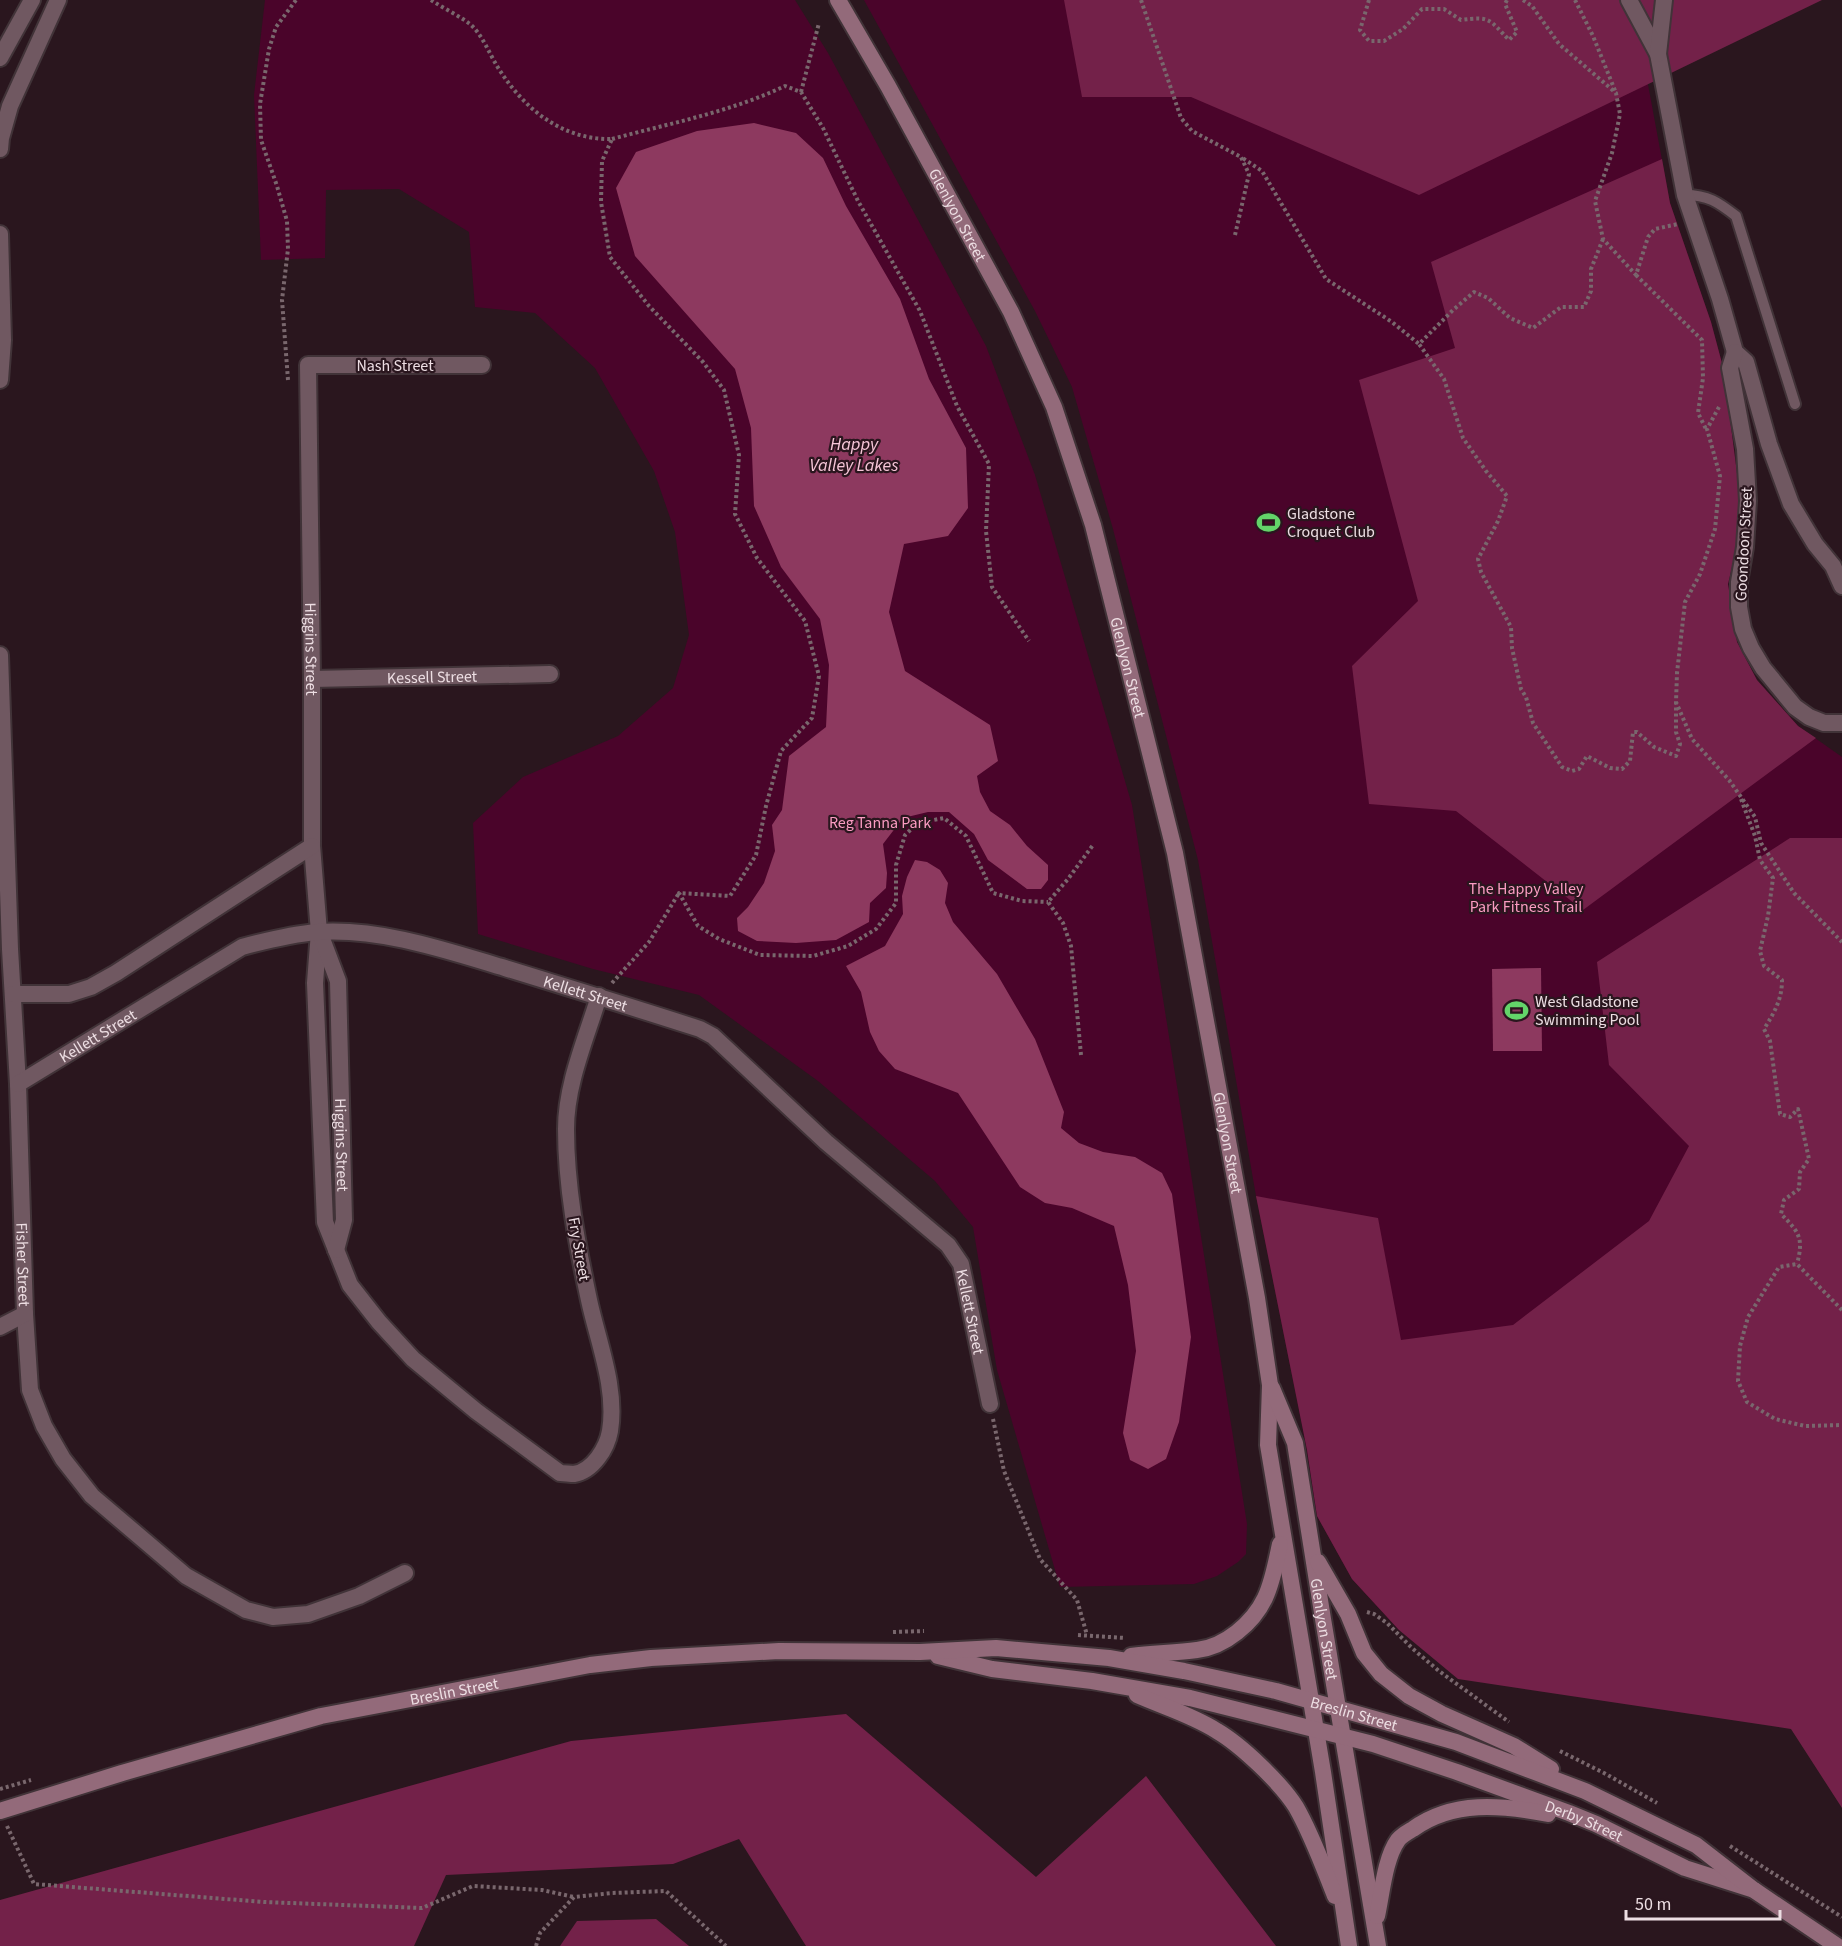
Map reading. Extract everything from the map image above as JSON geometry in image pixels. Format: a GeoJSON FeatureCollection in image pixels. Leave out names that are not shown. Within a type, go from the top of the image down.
{"type":"FeatureCollection","features":[{"type":"Feature","properties":{"kind":"main road","name":"Glenlyon Street"},"geometry":{"type":"LineString","coordinates":[[838,0],[1011,312],[1054,407],[1093,525],[1175,853],[1257,1298],[1270,1385],[1268,1445],[1349,1946]]}},
{"type":"Feature","properties":{"kind":"main road","name":"Glenlyon Street"},"geometry":{"type":"LineString","coordinates":[[1270,1385],[1295,1443],[1378,1946]]}},
{"type":"Feature","properties":{"kind":"main road"},"geometry":{"type":"LineString","coordinates":[[1109,1658],[1198,1650],[1229,1638],[1250,1620],[1264,1600],[1271,1582],[1282,1536]]}},
{"type":"Feature","properties":{"kind":"main road"},"geometry":{"type":"LineString","coordinates":[[1313,1553],[1348,1614],[1364,1653],[1381,1674],[1409,1696],[1442,1714],[1514,1746],[1585,1791]]}},
{"type":"Feature","properties":{"kind":"main road","name":"Breslin Street"},"geometry":{"type":"LineString","coordinates":[[0,1811],[122,1773],[321,1716],[590,1665],[651,1658],[779,1651],[920,1652],[996,1647],[1109,1658],[1184,1671],[1310,1700],[1456,1742],[1585,1791],[1696,1845],[1754,1890]]}},
{"type":"Feature","properties":{"kind":"main road","name":"Breslin Street"},"geometry":{"type":"LineString","coordinates":[[920,1652],[992,1669],[1117,1685],[1190,1698],[1315,1728]]}},
{"type":"Feature","properties":{"kind":"main road"},"geometry":{"type":"LineString","coordinates":[[1117,1685],[1188,1715],[1219,1732],[1249,1756],[1273,1780],[1295,1806],[1345,1922]]}},
{"type":"Feature","properties":{"kind":"main road","name":"Derby Street"},"geometry":{"type":"LineString","coordinates":[[1315,1728],[1457,1772],[1596,1824],[1685,1868],[1754,1890],[1837,1946]]}},
{"type":"Feature","properties":{"kind":"main road"},"geometry":{"type":"LineString","coordinates":[[1375,1924],[1389,1858],[1399,1839],[1425,1820],[1445,1812],[1480,1806],[1518,1808],[1596,1824]]}},
{"type":"Feature","properties":{"kind":"street"},"geometry":{"type":"LineString","coordinates":[[0,58],[32,0]]}},
{"type":"Feature","properties":{"kind":"street"},"geometry":{"type":"LineString","coordinates":[[0,149],[10,106],[58,0]]}},
{"type":"Feature","properties":{"kind":"street","name":"Goondoon Street"},"geometry":{"type":"LineString","coordinates":[[1629,0],[1658,54]]}},
{"type":"Feature","properties":{"kind":"street","name":"Goondoon Street"},"geometry":{"type":"LineString","coordinates":[[1664,0],[1658,54],[1685,195],[1735,352],[1746,362],[1769,444],[1791,504],[1815,544],[1833,566],[1842,586]]}},
{"type":"Feature","properties":{"kind":"street"},"geometry":{"type":"LineString","coordinates":[[0,234],[3,340],[0,380]]}},
{"type":"Feature","properties":{"kind":"street","name":"Goondoon Street"},"geometry":{"type":"LineString","coordinates":[[1735,352],[1730,368],[1745,449],[1748,501],[1745,547],[1739,582],[1739,607],[1743,629],[1763,668],[1795,707],[1809,717],[1824,723],[1842,723]]}},
{"type":"Feature","properties":{"kind":"street","name":"Nash Street"},"geometry":{"type":"LineString","coordinates":[[308,364],[482,364]]}},
{"type":"Feature","properties":{"kind":"street","name":"Higgins Street"},"geometry":{"type":"LineString","coordinates":[[308,364],[312,846],[319,932],[315,983],[325,1222],[350,1285],[379,1322],[413,1359],[476,1411],[560,1473]]}},
{"type":"Feature","properties":{"kind":"street","name":"Fisher Street"},"geometry":{"type":"LineString","coordinates":[[0,655],[5,949],[13,994],[18,1084],[25,1314],[30,1390],[44,1426],[63,1459],[92,1496],[186,1576],[246,1610],[273,1617],[308,1614],[359,1596],[405,1573]]}},
{"type":"Feature","properties":{"kind":"street","name":"Kessell Street"},"geometry":{"type":"LineString","coordinates":[[312,680],[550,674]]}},
{"type":"Feature","properties":{"kind":"street"},"geometry":{"type":"LineString","coordinates":[[13,994],[69,994],[91,987],[126,967],[312,846]]}},
{"type":"Feature","properties":{"kind":"street","name":"Higgins Street"},"geometry":{"type":"LineString","coordinates":[[319,932],[338,981],[344,1220],[336,1250]]}},
{"type":"Feature","properties":{"kind":"street","name":"Kellett Street"},"geometry":{"type":"LineString","coordinates":[[18,1084],[242,947],[282,936],[319,932],[391,938],[470,958],[700,1029],[713,1036],[826,1142],[948,1245],[961,1264],[990,1404]]}},
{"type":"Feature","properties":{"kind":"street","name":"Fry Street"},"geometry":{"type":"LineString","coordinates":[[560,1473],[575,1474],[589,1466],[605,1450],[610,1430],[611,1405],[608,1381],[589,1299],[569,1186],[566,1136],[568,1098],[599,996]]}},
{"type":"Feature","properties":{"kind":"street"},"geometry":{"type":"LineString","coordinates":[[0,1327],[25,1314]]}},
{"type":"Feature","properties":{"kind":"lane"},"geometry":{"type":"LineString","coordinates":[[1685,195],[1701,195],[1719,202],[1736,216],[1795,404]]}},
{"type":"Feature","properties":{"kind":"path"},"geometry":{"type":"LineString","coordinates":[[288,382],[282,300],[288,249],[286,221],[261,140],[260,104],[269,49],[276,27],[296,0]]}},
{"type":"Feature","properties":{"kind":"path"},"geometry":{"type":"LineString","coordinates":[[430,0],[471,25],[498,69],[526,104],[540,117],[560,128],[596,139],[612,139],[708,115],[760,98],[785,86],[801,92],[823,128],[858,201],[920,311],[957,406],[989,464],[986,531],[992,587],[1029,641]]}},
{"type":"Feature","properties":{"kind":"path"},"geometry":{"type":"LineString","coordinates":[[1141,0],[1181,118],[1192,131],[1262,171],[1326,279],[1392,322],[1419,344],[1444,379],[1463,438],[1507,496],[1498,521],[1478,559],[1481,572],[1511,627],[1512,648],[1521,689],[1526,697],[1533,723],[1553,757],[1562,767],[1572,771],[1579,769],[1584,757],[1587,756],[1610,768],[1622,769],[1630,761],[1633,732],[1637,732],[1653,747],[1676,756],[1680,744],[1676,732],[1677,673],[1685,602],[1700,574],[1715,529],[1719,476],[1707,429],[1698,413],[1703,378],[1701,340],[1603,239],[1595,201],[1611,153],[1620,114],[1616,93],[1593,36],[1575,0]]}},
{"type":"Feature","properties":{"kind":"path"},"geometry":{"type":"LineString","coordinates":[[1369,0],[1360,30],[1369,41],[1384,41],[1403,29],[1422,9],[1444,9],[1461,20],[1482,17],[1494,24],[1509,40],[1517,32],[1505,4],[1507,0]]}},
{"type":"Feature","properties":{"kind":"path"},"geometry":{"type":"LineString","coordinates":[[1523,0],[1532,6],[1559,45],[1616,93]]}},
{"type":"Feature","properties":{"kind":"path"},"geometry":{"type":"LineString","coordinates":[[801,92],[819,23]]}},
{"type":"Feature","properties":{"kind":"path"},"geometry":{"type":"LineString","coordinates":[[612,139],[602,161],[602,192],[610,257],[649,306],[703,363],[724,390],[739,455],[735,514],[757,558],[805,621],[819,676],[812,718],[781,751],[756,855],[730,896],[679,893]]}},
{"type":"Feature","properties":{"kind":"path"},"geometry":{"type":"LineString","coordinates":[[1235,236],[1249,174],[1241,157]]}},
{"type":"Feature","properties":{"kind":"path"},"geometry":{"type":"LineString","coordinates":[[1636,274],[1648,237],[1655,229],[1694,221]]}},
{"type":"Feature","properties":{"kind":"path"},"geometry":{"type":"LineString","coordinates":[[1419,344],[1474,292],[1488,298],[1510,318],[1533,328],[1561,307],[1584,306],[1591,291],[1591,269],[1603,239]]}},
{"type":"Feature","properties":{"kind":"path"},"geometry":{"type":"LineString","coordinates":[[1707,429],[1721,404],[1735,393]]}},
{"type":"Feature","properties":{"kind":"path"},"geometry":{"type":"LineString","coordinates":[[1676,702],[1692,738],[1729,780],[1755,817],[1761,843],[1794,893],[1842,942]]}},
{"type":"Feature","properties":{"kind":"path"},"geometry":{"type":"LineString","coordinates":[[1738,793],[1755,836],[1760,860],[1773,878],[1760,951],[1764,966],[1782,980],[1782,994],[1776,1010],[1764,1029],[1770,1041],[1780,1114],[1790,1117],[1798,1109],[1809,1159],[1800,1172],[1799,1189],[1784,1200],[1781,1214],[1798,1230],[1801,1247],[1797,1264]]}},
{"type":"Feature","properties":{"kind":"path"},"geometry":{"type":"LineString","coordinates":[[679,893],[698,926],[719,939],[760,954],[813,956],[848,946],[876,929],[896,903],[896,865],[905,835],[918,823],[944,818],[966,836],[993,893],[1022,901],[1048,902]]}},
{"type":"Feature","properties":{"kind":"path"},"geometry":{"type":"LineString","coordinates":[[1048,902],[1093,845]]}},
{"type":"Feature","properties":{"kind":"path"},"geometry":{"type":"LineString","coordinates":[[599,996],[649,942],[679,893]]}},
{"type":"Feature","properties":{"kind":"path"},"geometry":{"type":"LineString","coordinates":[[1048,902],[1063,923],[1071,946],[1081,1055]]}},
{"type":"Feature","properties":{"kind":"path"},"geometry":{"type":"LineString","coordinates":[[1797,1264],[1842,1310]]}},
{"type":"Feature","properties":{"kind":"path"},"geometry":{"type":"LineString","coordinates":[[1797,1264],[1779,1267],[1748,1317],[1740,1346],[1738,1381],[1747,1402],[1775,1419],[1805,1426],[1842,1425]]}},
{"type":"Feature","properties":{"kind":"path"},"geometry":{"type":"LineString","coordinates":[[990,1404],[1004,1471],[1040,1558],[1077,1600],[1087,1635]]}},
{"type":"Feature","properties":{"kind":"path"},"geometry":{"type":"LineString","coordinates":[[1361,1611],[1374,1614],[1387,1623],[1439,1671],[1515,1725]]}},
{"type":"Feature","properties":{"kind":"path"},"geometry":{"type":"LineString","coordinates":[[1553,1748],[1604,1773],[1662,1806]]}},
{"type":"Feature","properties":{"kind":"path"},"geometry":{"type":"LineString","coordinates":[[0,1811],[34,1884],[264,1902],[422,1908],[473,1886],[542,1890],[574,1897],[666,1891],[726,1946]]}},
{"type":"Feature","properties":{"kind":"path"},"geometry":{"type":"LineString","coordinates":[[1730,1846],[1842,1917]]}},
{"type":"Feature","properties":{"kind":"path"},"geometry":{"type":"LineString","coordinates":[[536,1946],[540,1933],[574,1897]]}},
{"type":"Feature","properties":{"kind":"green space","name":"Reg Tanna Park"},"geometry":{"type":"Polygon","coordinates":[[[265,0],[795,0],[828,53],[986,346],[1035,475],[1132,805],[1247,1524],[1246,1554],[1217,1576],[1194,1584],[1060,1587],[997,1370],[973,1227],[935,1181],[818,1081],[699,995],[593,969],[478,934],[473,823],[523,777],[618,736],[673,688],[689,635],[675,532],[654,471],[595,368],[535,313],[475,307],[469,232],[399,189],[326,190],[325,258],[261,260],[254,95],[265,0]]]}},
{"type":"Feature","properties":{"kind":"green space","name":"The Happy Valley Park Fitness Trail"},"geometry":{"type":"Polygon","coordinates":[[[864,0],[1648,0],[1644,63],[1670,203],[1711,322],[1727,382],[1737,546],[1728,584],[1737,642],[1757,681],[1798,726],[1842,757],[1842,1629],[1399,1630],[1352,1579],[1317,1516],[1307,1450],[1256,1196],[1198,860],[1113,529],[1072,387],[1035,311],[864,0]]]}},
{"type":"Feature","properties":{"kind":"shaded area"},"geometry":{"type":"Polygon","coordinates":[[[1064,0],[1822,0],[1419,195],[1191,97],[1082,97],[1064,0]]]}},
{"type":"Feature","properties":{"kind":"shaded area"},"geometry":{"type":"Polygon","coordinates":[[[1662,159],[1670,203],[1711,322],[1727,382],[1741,504],[1737,546],[1728,584],[1737,642],[1757,680],[1798,726],[1816,738],[1583,910],[1456,811],[1369,804],[1352,666],[1418,601],[1359,380],[1455,348],[1431,262],[1662,159]]]}},
{"type":"Feature","properties":{"kind":"shaded area"},"geometry":{"type":"Polygon","coordinates":[[[1790,838],[1842,838],[1842,1808],[1791,1729],[1458,1679],[1399,1630],[1352,1579],[1317,1516],[1307,1450],[1256,1196],[1378,1218],[1401,1340],[1513,1325],[1649,1221],[1689,1146],[1609,1065],[1597,962],[1790,838]]]}},
{"type":"Feature","properties":{"kind":"shaded area"},"geometry":{"type":"Polygon","coordinates":[[[846,1714],[1036,1877],[1146,1776],[1276,1946],[806,1946],[739,1839],[673,1864],[446,1875],[414,1946],[0,1946],[0,1900],[571,1741],[846,1714]]]}},
{"type":"Feature","properties":{"kind":"shaded area"},"geometry":{"type":"Polygon","coordinates":[[[656,1919],[689,1946],[560,1946],[577,1921],[656,1919]]]}},
{"type":"Feature","properties":{"kind":"water","name":"Happy Valley Lakes"},"geometry":{"type":"Polygon","coordinates":[[[754,123],[796,133],[823,158],[846,206],[900,299],[929,379],[966,448],[968,508],[948,536],[904,544],[889,612],[905,671],[990,725],[998,761],[977,776],[980,792],[990,811],[1010,825],[1027,846],[1048,865],[1048,880],[1041,889],[1027,889],[988,860],[974,834],[949,812],[928,812],[903,818],[883,844],[887,873],[886,888],[870,903],[869,922],[836,940],[796,943],[757,941],[738,931],[737,918],[748,907],[764,883],[775,851],[772,825],[782,810],[789,756],[826,727],[829,665],[820,619],[781,567],[754,506],[751,428],[735,369],[635,256],[616,188],[636,152],[697,131],[754,123]]]}},
{"type":"Feature","properties":{"kind":"water"},"geometry":{"type":"Polygon","coordinates":[[[915,860],[927,862],[940,870],[948,883],[945,903],[953,922],[997,974],[1035,1039],[1064,1112],[1061,1128],[1079,1143],[1103,1152],[1135,1157],[1162,1173],[1172,1194],[1191,1337],[1179,1422],[1166,1459],[1148,1469],[1130,1460],[1123,1433],[1136,1351],[1128,1285],[1114,1226],[1072,1208],[1045,1203],[1020,1187],[958,1093],[895,1069],[879,1051],[870,1032],[861,992],[846,966],[885,946],[903,914],[902,896],[915,860]]]}},
{"type":"Feature","properties":{"kind":"water","name":"West Gladstone Swimming Pool"},"geometry":{"type":"Polygon","coordinates":[[[1541,968],[1542,1051],[1493,1051],[1492,969],[1541,968]]]}},
{"type":"Feature","properties":{"kind":"place","name":"Gladstone Croquet Club"},"geometry":{"type":"Point","coordinates":[1269,522]}},
{"type":"Feature","properties":{"kind":"place","name":"West Gladstone Swimming Pool"},"geometry":{"type":"Point","coordinates":[1517,1010]}}]}
